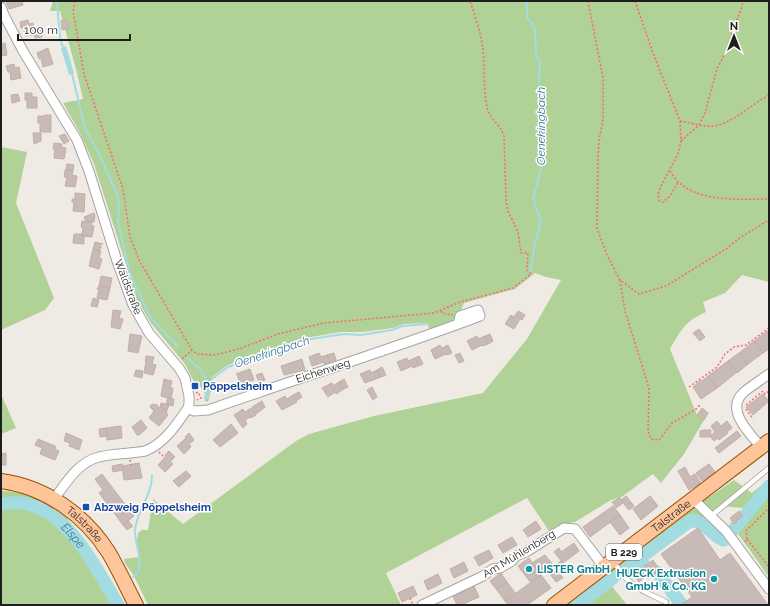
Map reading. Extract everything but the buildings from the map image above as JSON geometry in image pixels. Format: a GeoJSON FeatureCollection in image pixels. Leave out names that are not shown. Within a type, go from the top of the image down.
{"type":"FeatureCollection","features":[{"type":"Feature","properties":{"kind":"main road","name":"Talstraße"},"geometry":{"type":"LineString","coordinates":[[554,605],[765,444]]}},
{"type":"Feature","properties":{"kind":"main road","name":"Talstraße"},"geometry":{"type":"LineString","coordinates":[[1,481],[23,485],[54,499],[78,516],[88,526],[108,553],[136,605]]}},
{"type":"Feature","properties":{"kind":"street","name":"Waldstraße"},"geometry":{"type":"LineString","coordinates":[[1,7],[23,51],[68,124],[84,157],[117,261],[133,305],[149,333],[185,378],[188,388],[188,408]]}},
{"type":"Feature","properties":{"kind":"street","name":"Eichenweg"},"geometry":{"type":"LineString","coordinates":[[188,408],[194,410],[208,410],[410,342],[459,320]]}},
{"type":"Feature","properties":{"kind":"street"},"geometry":{"type":"LineString","coordinates":[[765,444],[738,418],[737,407],[738,401],[743,393],[769,374]]}},
{"type":"Feature","properties":{"kind":"street"},"geometry":{"type":"LineString","coordinates":[[54,499],[73,474],[88,462],[98,457],[136,453],[150,449],[173,429],[188,408]]}},
{"type":"Feature","properties":{"kind":"street"},"geometry":{"type":"LineString","coordinates":[[693,499],[726,531],[769,589]]}},
{"type":"Feature","properties":{"kind":"street","name":"Am Mühlenberg"},"geometry":{"type":"LineString","coordinates":[[422,605],[490,571],[500,568],[512,561],[516,556],[530,550],[564,528],[575,529],[608,564]]}},
{"type":"Feature","properties":{"kind":"lane"},"geometry":{"type":"LineString","coordinates":[[711,516],[769,468]]}},
{"type":"Feature","properties":{"kind":"lane"},"geometry":{"type":"LineString","coordinates":[[608,564],[635,587],[666,602]]}},
{"type":"Feature","properties":{"kind":"path"},"geometry":{"type":"LineString","coordinates":[[75,1],[73,11],[84,74],[123,189],[130,237],[139,260],[192,350],[197,354],[215,355],[239,349],[278,334],[324,323],[430,314],[441,311],[460,302],[513,288],[531,274],[527,270],[528,253],[521,253],[518,232],[508,211],[505,190],[504,136],[501,128],[491,119],[487,108],[483,47],[470,1]]}},
{"type":"Feature","properties":{"kind":"path"},"geometry":{"type":"LineString","coordinates":[[588,1],[603,78],[602,121],[598,158],[597,228],[607,255],[620,280],[625,311],[649,388],[648,431],[651,439],[659,440],[672,423],[695,410],[700,404]]}},
{"type":"Feature","properties":{"kind":"path"},"geometry":{"type":"LineString","coordinates":[[635,1],[653,53],[680,121],[681,142],[678,154],[658,194],[659,201],[663,202],[668,199],[678,182]]}},
{"type":"Feature","properties":{"kind":"path"},"geometry":{"type":"LineString","coordinates":[[681,142],[699,125],[705,113],[717,69],[728,47],[743,1]]}},
{"type":"Feature","properties":{"kind":"path"},"geometry":{"type":"LineString","coordinates":[[680,121],[714,126],[725,123],[769,95]]}},
{"type":"Feature","properties":{"kind":"path"},"geometry":{"type":"LineString","coordinates":[[670,171],[678,182],[696,193],[718,198],[769,199]]}},
{"type":"Feature","properties":{"kind":"path"},"geometry":{"type":"LineString","coordinates":[[620,280],[639,294],[666,286],[726,250],[741,237],[769,220]]}},
{"type":"Feature","properties":{"kind":"path"},"geometry":{"type":"LineString","coordinates":[[441,311],[442,313],[459,315],[459,320]]}},
{"type":"Feature","properties":{"kind":"path"},"geometry":{"type":"LineString","coordinates":[[689,387],[718,368],[722,357],[734,347],[746,346],[769,328]]}},
{"type":"Feature","properties":{"kind":"path"},"geometry":{"type":"LineString","coordinates":[[176,365],[192,350]]}},
{"type":"Feature","properties":{"kind":"path"},"geometry":{"type":"LineString","coordinates":[[753,419],[744,406],[754,400],[763,391],[765,394],[769,391]]}},
{"type":"Feature","properties":{"kind":"path"},"geometry":{"type":"LineString","coordinates":[[769,508],[746,531],[747,539],[769,567]]}},
{"type":"Feature","properties":{"kind":"path"},"geometry":{"type":"LineString","coordinates":[[738,547],[747,539]]}},
{"type":"Feature","properties":{"kind":"path"},"geometry":{"type":"LineString","coordinates":[[410,598],[413,605]]}},
{"type":"Feature","properties":{"kind":"green space"},"geometry":{"type":"Polygon","coordinates":[[[53,1],[769,1],[769,282],[742,275],[725,293],[703,302],[706,312],[693,319],[684,327],[670,349],[697,415],[704,420],[684,454],[661,483],[653,474],[620,498],[611,500],[575,522],[558,525],[549,531],[527,498],[386,573],[401,605],[148,605],[124,559],[139,557],[137,541],[138,533],[142,530],[148,530],[153,499],[183,524],[296,441],[309,434],[374,416],[483,393],[527,339],[561,280],[535,273],[515,289],[464,303],[456,321],[429,330],[428,323],[403,324],[393,328],[362,332],[341,332],[305,338],[228,365],[212,377],[208,402],[205,401],[205,394],[198,383],[194,382],[185,364],[151,323],[137,299],[94,164],[80,133],[63,103],[83,99],[60,11],[50,11],[53,1]]]}},
{"type":"Feature","properties":{"kind":"green space"},"geometry":{"type":"Polygon","coordinates":[[[1,147],[27,152],[16,203],[54,298],[45,310],[1,330],[1,147]]]}},
{"type":"Feature","properties":{"kind":"green space"},"geometry":{"type":"Polygon","coordinates":[[[1,394],[16,428],[1,434],[1,394]]]}},
{"type":"Feature","properties":{"kind":"green space"},"geometry":{"type":"Polygon","coordinates":[[[769,479],[769,577],[736,531],[749,515],[743,508],[721,506],[611,585],[627,605],[561,605],[691,506],[711,496],[734,480],[752,493],[769,479]]]}},
{"type":"Feature","properties":{"kind":"green space"},"geometry":{"type":"Polygon","coordinates":[[[1,491],[17,492],[37,499],[62,513],[82,536],[123,605],[1,605],[1,491]]]}},
{"type":"Feature","properties":{"kind":"water"},"geometry":{"type":"Polygon","coordinates":[[[66,46],[74,73],[69,75],[61,48],[66,46]]]}},
{"type":"Feature","properties":{"kind":"waterway"},"geometry":{"type":"LineString","coordinates":[[57,1],[60,39],[63,47]]}},
{"type":"Feature","properties":{"kind":"waterway","name":"Oenekingbach"},"geometry":{"type":"LineString","coordinates":[[527,1],[527,17],[535,29],[536,55],[540,63],[539,76],[543,135],[541,170],[533,198],[541,221],[530,273]]}},
{"type":"Feature","properties":{"kind":"waterway"},"geometry":{"type":"LineString","coordinates":[[72,74],[85,128],[99,154],[117,194],[119,201],[118,222],[130,274],[151,318],[178,347]]}},
{"type":"Feature","properties":{"kind":"waterway","name":"Oenekingbach"},"geometry":{"type":"LineString","coordinates":[[206,399],[210,390],[212,379],[228,367],[304,340],[344,334],[361,335],[392,330],[402,326],[428,324]]}},
{"type":"Feature","properties":{"kind":"waterway"},"geometry":{"type":"LineString","coordinates":[[187,358],[201,370],[206,383],[206,396]]}},
{"type":"Feature","properties":{"kind":"waterway","name":"Oenekingbach"},"geometry":{"type":"LineString","coordinates":[[133,577],[137,573],[140,561],[135,536],[136,523],[150,490],[152,475]]}},
{"type":"Feature","properties":{"kind":"waterway"},"geometry":{"type":"LineString","coordinates":[[636,563],[637,560],[690,521],[699,522],[719,538],[723,540],[726,539],[769,486]]}},
{"type":"Feature","properties":{"kind":"waterway","name":"Elspe"},"geometry":{"type":"LineString","coordinates":[[1,504],[22,503],[38,508],[53,517],[67,529],[91,559],[118,605]]}},
{"type":"Feature","properties":{"kind":"waterway","name":"Elspe"},"geometry":{"type":"LineString","coordinates":[[620,573],[636,563],[643,563]]}},
{"type":"Feature","properties":{"kind":"waterway","name":"Elspe"},"geometry":{"type":"LineString","coordinates":[[657,572],[682,605]]}},
{"type":"Feature","properties":{"kind":"waterway","name":"Elspe"},"geometry":{"type":"LineString","coordinates":[[578,605],[613,578]]}},
{"type":"Feature","properties":{"kind":"place","name":"Pöppelsheim"},"geometry":{"type":"Point","coordinates":[195,386]}},
{"type":"Feature","properties":{"kind":"place","name":"Abzweig Pöppelsheim"},"geometry":{"type":"Point","coordinates":[86,507]}},
{"type":"Feature","properties":{"kind":"place","name":"LISTER GmbH"},"geometry":{"type":"Point","coordinates":[529,569]}},
{"type":"Feature","properties":{"kind":"place","name":"HUECK Extrusion GmbH & Co. KG"},"geometry":{"type":"Point","coordinates":[714,579]}}]}
